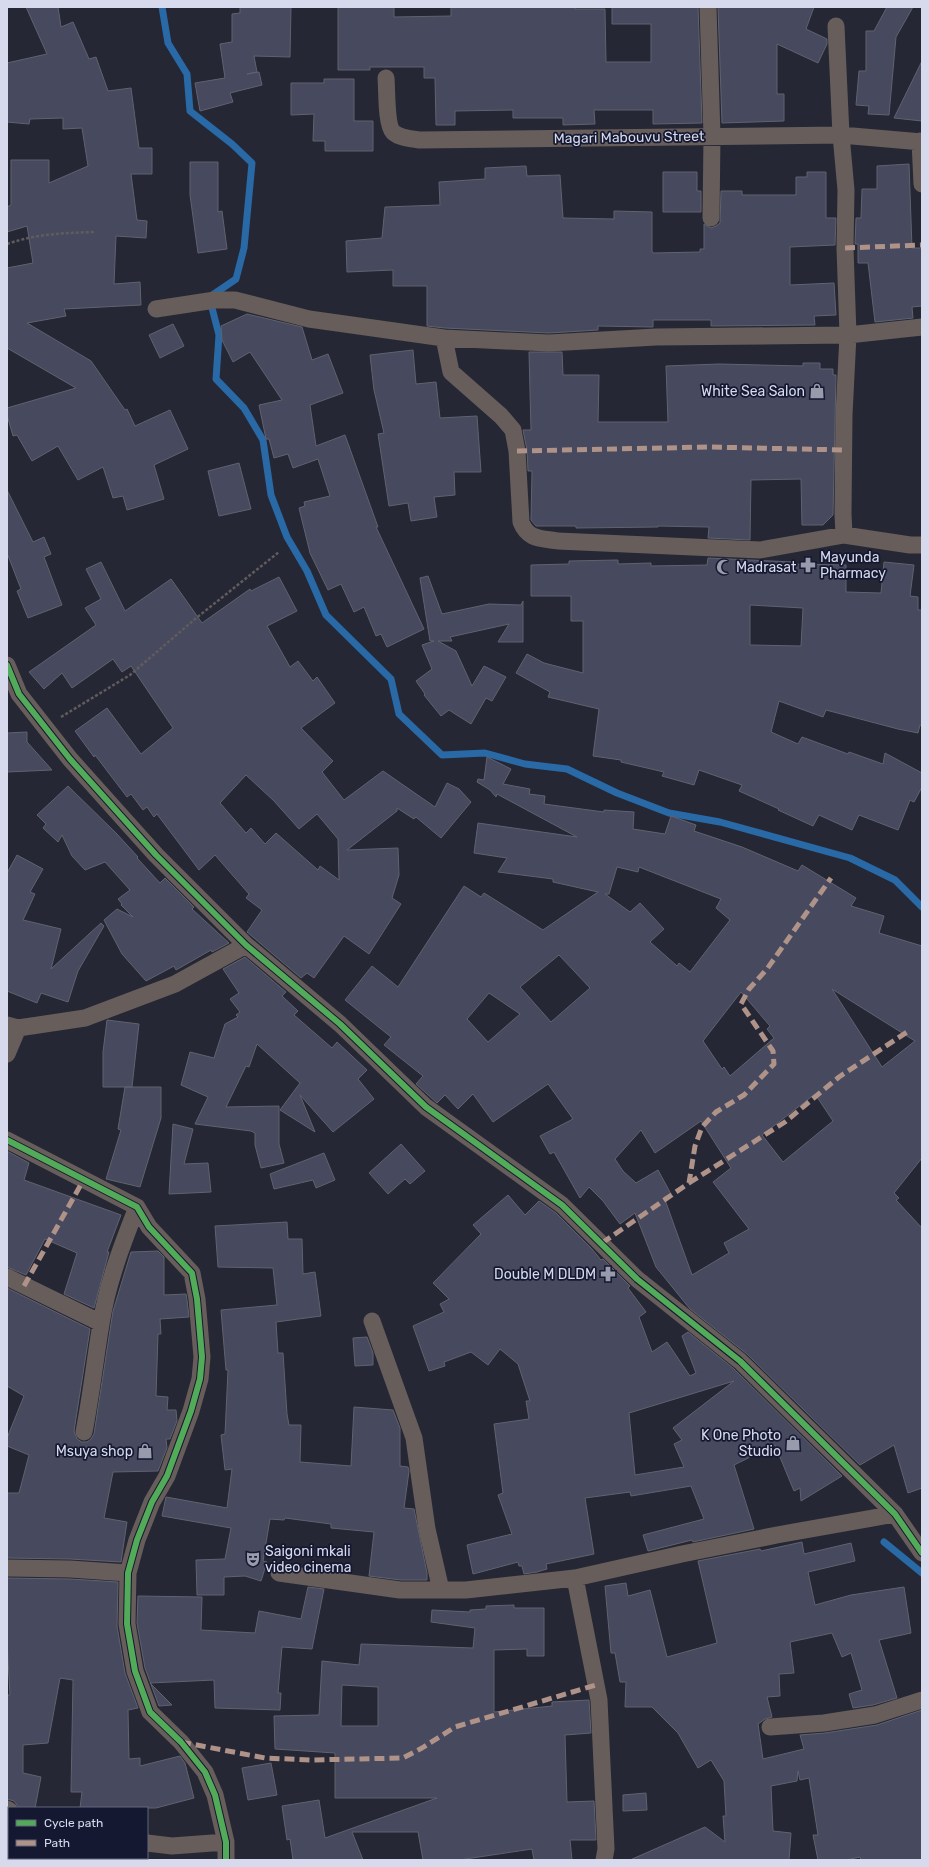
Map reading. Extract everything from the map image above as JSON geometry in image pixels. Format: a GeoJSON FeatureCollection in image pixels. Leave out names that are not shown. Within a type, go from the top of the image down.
{"type":"FeatureCollection","features":[{"type":"Feature","properties":{"kind":"street"},"geometry":{"type":"LineString","coordinates":[[708,7],[712,136],[711,218]]}},
{"type":"Feature","properties":{"kind":"street"},"geometry":{"type":"LineString","coordinates":[[836,26],[841,134],[846,190],[845,248],[848,335],[844,415],[844,535]]}},
{"type":"Feature","properties":{"kind":"street","name":"Magari Mabouvu Street"},"geometry":{"type":"LineString","coordinates":[[386,78],[389,126],[393,132],[407,138],[420,140],[841,134],[921,141]]}},
{"type":"Feature","properties":{"kind":"street"},"geometry":{"type":"LineString","coordinates":[[921,141],[922,184]]}},
{"type":"Feature","properties":{"kind":"street"},"geometry":{"type":"LineString","coordinates":[[156,309],[215,300],[236,300],[309,319],[444,338],[549,343],[656,337],[848,335],[922,327]]}},
{"type":"Feature","properties":{"kind":"street"},"geometry":{"type":"LineString","coordinates":[[444,338],[452,372],[501,416],[513,430],[517,451],[521,522],[524,530],[531,536],[558,541],[760,550],[844,535],[922,545]]}},
{"type":"Feature","properties":{"kind":"street"},"geometry":{"type":"LineString","coordinates":[[7,665],[13,694],[45,727],[70,758],[156,855],[246,945],[340,1024],[426,1107],[562,1205],[637,1279],[740,1361],[895,1514],[922,1553]]}},
{"type":"Feature","properties":{"kind":"street"},"geometry":{"type":"LineString","coordinates":[[7,1054],[13,1027],[85,1018],[175,984],[246,945]]}},
{"type":"Feature","properties":{"kind":"street"},"geometry":{"type":"LineString","coordinates":[[7,1140],[137,1208],[149,1227],[192,1273],[197,1299],[202,1357],[200,1379],[191,1411],[167,1476],[152,1502],[137,1540],[128,1574],[128,1624],[135,1671],[150,1712],[181,1742],[204,1772],[215,1795],[226,1842],[226,1860]]}},
{"type":"Feature","properties":{"kind":"street"},"geometry":{"type":"LineString","coordinates":[[84,1432],[92,1393],[101,1323],[116,1262],[137,1208]]}},
{"type":"Feature","properties":{"kind":"street"},"geometry":{"type":"LineString","coordinates":[[7,1277],[101,1323]]}},
{"type":"Feature","properties":{"kind":"street"},"geometry":{"type":"LineString","coordinates":[[372,1321],[414,1438],[427,1529],[441,1590]]}},
{"type":"Feature","properties":{"kind":"street"},"geometry":{"type":"LineString","coordinates":[[279,1574],[400,1590],[466,1590],[575,1578],[719,1546],[895,1514]]}},
{"type":"Feature","properties":{"kind":"street"},"geometry":{"type":"LineString","coordinates":[[7,1568],[70,1569],[128,1574]]}},
{"type":"Feature","properties":{"kind":"street"},"geometry":{"type":"LineString","coordinates":[[575,1578],[599,1700],[606,1850],[604,1860]]}},
{"type":"Feature","properties":{"kind":"street"},"geometry":{"type":"LineString","coordinates":[[770,1727],[824,1723],[875,1715],[922,1700]]}},
{"type":"Feature","properties":{"kind":"street"},"geometry":{"type":"LineString","coordinates":[[148,1843],[172,1846],[226,1842]]}},
{"type":"Feature","properties":{"kind":"path"},"geometry":{"type":"LineString","coordinates":[[7,244],[24,238],[55,234],[94,232]]}},
{"type":"Feature","properties":{"kind":"path"},"geometry":{"type":"LineString","coordinates":[[45,727],[130,675],[195,619],[279,552]]}},
{"type":"Feature","properties":{"kind":"building"},"geometry":{"type":"Polygon","coordinates":[[[26,7],[58,7],[61,27],[73,22],[89,59],[96,57],[108,91],[131,88],[139,148],[152,148],[152,174],[131,174],[137,220],[147,221],[146,238],[116,236],[114,284],[140,282],[141,305],[64,309],[66,316],[27,323],[91,361],[125,410],[127,409],[135,426],[170,410],[188,449],[154,465],[164,499],[127,510],[123,496],[113,498],[103,467],[78,480],[58,446],[32,461],[17,435],[13,436],[7,415],[7,408],[76,388],[7,348],[7,268],[33,263],[27,226],[7,232],[7,207],[11,205],[11,160],[49,160],[49,183],[88,166],[82,128],[63,129],[63,118],[30,119],[29,124],[7,122],[7,63],[47,54],[26,7]]]}},
{"type":"Feature","properties":{"kind":"building"},"geometry":{"type":"Polygon","coordinates":[[[240,7],[291,7],[290,57],[254,56],[257,72],[247,74],[259,72],[262,85],[230,93],[233,102],[200,111],[195,83],[225,78],[220,44],[232,42],[232,14],[240,13],[240,7]]]}},
{"type":"Feature","properties":{"kind":"building"},"geometry":{"type":"Polygon","coordinates":[[[338,7],[394,7],[394,17],[451,16],[451,7],[575,7],[575,9],[605,9],[606,62],[651,62],[651,24],[612,24],[612,7],[698,7],[702,123],[653,124],[653,110],[594,110],[595,124],[563,125],[563,118],[513,118],[513,110],[455,111],[455,125],[436,125],[435,78],[424,78],[424,67],[370,67],[370,70],[338,70],[338,7]]]}},
{"type":"Feature","properties":{"kind":"building"},"geometry":{"type":"Polygon","coordinates":[[[718,7],[814,7],[806,29],[827,39],[827,44],[818,63],[777,44],[777,94],[784,94],[784,121],[722,123],[718,7]]]}},
{"type":"Feature","properties":{"kind":"building"},"geometry":{"type":"Polygon","coordinates":[[[887,7],[913,7],[896,37],[889,115],[868,114],[869,106],[856,105],[859,71],[866,71],[866,31],[874,31],[887,7]]]}},
{"type":"Feature","properties":{"kind":"building"},"geometry":{"type":"Polygon","coordinates":[[[922,61],[922,121],[894,118],[922,61]]]}},
{"type":"Feature","properties":{"kind":"building"},"geometry":{"type":"Polygon","coordinates":[[[324,79],[354,79],[354,121],[373,121],[373,151],[325,151],[325,141],[313,141],[314,114],[291,115],[291,83],[324,83],[324,79]]]}},
{"type":"Feature","properties":{"kind":"building"},"geometry":{"type":"Polygon","coordinates":[[[190,162],[218,162],[218,212],[222,211],[227,249],[198,253],[190,195],[190,162]]]}},
{"type":"Feature","properties":{"kind":"building"},"geometry":{"type":"Polygon","coordinates":[[[909,164],[912,248],[922,248],[922,306],[912,307],[913,318],[875,322],[868,263],[858,263],[858,244],[855,244],[856,218],[861,218],[862,189],[877,189],[877,166],[909,164]]]}},
{"type":"Feature","properties":{"kind":"building"},"geometry":{"type":"Polygon","coordinates":[[[526,166],[527,176],[560,175],[563,218],[614,219],[614,211],[652,212],[653,253],[700,252],[700,249],[704,249],[704,224],[711,228],[720,223],[721,191],[742,191],[742,195],[796,195],[796,177],[807,177],[807,172],[826,172],[826,218],[836,218],[835,245],[790,247],[790,285],[834,283],[836,315],[814,316],[815,325],[711,326],[711,320],[653,320],[653,327],[598,326],[598,330],[549,333],[445,328],[427,326],[427,286],[393,286],[393,270],[347,272],[346,241],[382,238],[385,207],[440,205],[439,182],[485,179],[485,168],[526,166]]]}},
{"type":"Feature","properties":{"kind":"building"},"geometry":{"type":"Polygon","coordinates":[[[663,172],[697,172],[697,191],[701,191],[701,212],[663,212],[663,172]]]}},
{"type":"Feature","properties":{"kind":"building"},"geometry":{"type":"Polygon","coordinates":[[[247,314],[302,327],[312,360],[328,354],[343,393],[310,405],[316,446],[345,435],[378,527],[376,527],[424,629],[387,647],[381,634],[376,636],[364,607],[354,612],[341,584],[328,590],[310,553],[299,508],[305,506],[304,502],[330,496],[318,459],[293,468],[288,454],[274,458],[269,439],[266,439],[259,405],[282,400],[250,352],[233,362],[222,340],[221,326],[247,314]]]}},
{"type":"Feature","properties":{"kind":"building"},"geometry":{"type":"Polygon","coordinates":[[[173,324],[184,346],[160,358],[149,335],[173,324]]]}},
{"type":"Feature","properties":{"kind":"building"},"geometry":{"type":"Polygon","coordinates":[[[413,350],[416,384],[436,382],[440,418],[477,416],[481,472],[454,472],[455,495],[434,497],[437,517],[411,521],[408,503],[389,506],[378,434],[384,433],[374,390],[370,355],[413,350]]]}},
{"type":"Feature","properties":{"kind":"building"},"geometry":{"type":"Polygon","coordinates":[[[529,352],[562,352],[563,375],[599,375],[598,422],[668,422],[666,366],[719,364],[803,366],[803,363],[820,363],[820,369],[833,369],[833,375],[836,375],[833,515],[823,525],[802,525],[801,479],[751,480],[750,540],[708,538],[709,527],[658,526],[576,528],[576,526],[536,526],[531,520],[532,471],[528,471],[527,450],[523,430],[531,430],[529,352]]]}},
{"type":"Feature","properties":{"kind":"building"},"geometry":{"type":"Polygon","coordinates":[[[239,463],[251,509],[219,516],[208,471],[239,463]]]}},
{"type":"Feature","properties":{"kind":"building"},"geometry":{"type":"Polygon","coordinates":[[[7,490],[33,542],[44,537],[51,554],[44,557],[62,605],[28,618],[17,591],[21,589],[7,553],[7,490]]]}},
{"type":"Feature","properties":{"kind":"building"},"geometry":{"type":"Polygon","coordinates":[[[708,558],[792,562],[792,564],[846,565],[846,592],[881,593],[884,562],[914,565],[910,596],[918,597],[918,610],[922,610],[922,726],[920,725],[918,733],[826,710],[823,717],[779,701],[771,732],[798,744],[802,737],[848,754],[849,752],[883,764],[885,753],[922,773],[922,787],[914,802],[910,800],[898,830],[859,815],[852,830],[819,815],[813,826],[739,791],[742,785],[699,770],[694,785],[662,776],[664,772],[621,762],[621,760],[593,756],[599,709],[548,697],[550,692],[516,673],[527,654],[544,663],[583,673],[583,621],[571,621],[571,596],[531,596],[531,565],[569,564],[569,561],[618,560],[618,564],[651,563],[651,566],[707,565],[708,558]],[[750,605],[750,645],[801,646],[803,608],[750,605]]]}},
{"type":"Feature","properties":{"kind":"building"},"geometry":{"type":"Polygon","coordinates":[[[101,562],[125,611],[171,579],[202,623],[250,589],[251,591],[279,577],[297,611],[267,626],[290,667],[298,661],[313,681],[317,677],[335,703],[301,728],[333,761],[322,772],[344,800],[383,771],[435,807],[447,783],[459,789],[471,802],[441,838],[416,817],[414,819],[397,808],[397,811],[347,850],[398,848],[399,875],[392,898],[401,904],[369,954],[344,936],[314,978],[307,973],[301,978],[247,932],[262,910],[246,898],[249,894],[215,855],[199,870],[157,814],[154,817],[147,807],[143,810],[131,794],[127,797],[75,731],[107,708],[141,754],[173,728],[131,666],[122,672],[113,659],[72,688],[62,673],[44,689],[29,672],[96,625],[85,608],[101,599],[86,569],[101,562]],[[246,775],[220,803],[246,833],[251,828],[265,844],[276,833],[318,870],[320,866],[339,880],[338,839],[317,814],[299,829],[274,801],[246,775]]]}},
{"type":"Feature","properties":{"kind":"building"},"geometry":{"type":"Polygon","coordinates":[[[428,576],[442,614],[489,604],[521,605],[523,601],[523,642],[498,642],[509,624],[450,637],[452,641],[438,641],[456,651],[472,686],[484,666],[506,677],[492,701],[486,698],[471,724],[449,710],[441,716],[424,695],[425,694],[416,681],[432,669],[422,645],[434,641],[430,641],[420,578],[428,576]]]}},
{"type":"Feature","properties":{"kind":"building"},"geometry":{"type":"Polygon","coordinates":[[[27,732],[27,742],[52,770],[7,772],[7,733],[27,732]]]}},
{"type":"Feature","properties":{"kind":"building"},"geometry":{"type":"Polygon","coordinates":[[[487,757],[511,769],[503,784],[530,789],[529,794],[545,796],[544,804],[604,812],[604,810],[634,812],[633,829],[665,834],[671,816],[696,825],[694,831],[742,847],[798,871],[802,865],[856,898],[851,906],[884,916],[879,933],[922,946],[922,1158],[894,1193],[899,1198],[896,1200],[922,1228],[922,1488],[908,1493],[894,1445],[860,1465],[747,1354],[690,1309],[656,1267],[635,1213],[620,1224],[603,1201],[589,1187],[580,1198],[554,1152],[550,1154],[540,1136],[573,1119],[548,1084],[493,1122],[473,1094],[458,1109],[445,1095],[437,1103],[416,1084],[423,1076],[384,1045],[391,1037],[345,1000],[372,966],[398,987],[464,886],[481,897],[484,893],[543,930],[598,892],[553,882],[553,879],[498,872],[507,858],[474,853],[478,823],[577,837],[497,794],[496,797],[490,790],[477,782],[478,779],[484,780],[487,757]],[[617,867],[609,894],[605,894],[630,912],[640,903],[664,929],[650,942],[677,966],[679,963],[690,972],[730,920],[716,908],[721,899],[639,867],[638,872],[617,867]],[[559,955],[520,987],[551,1022],[590,988],[559,955]],[[832,989],[882,1067],[915,1041],[832,989]],[[741,992],[703,1041],[722,1069],[724,1067],[730,1076],[774,1038],[767,1029],[770,1026],[741,992]],[[489,993],[467,1019],[488,1042],[520,1014],[489,993]],[[815,1094],[762,1135],[783,1162],[833,1121],[815,1094]],[[701,1121],[655,1153],[641,1130],[615,1159],[623,1171],[636,1183],[658,1170],[671,1194],[664,1197],[692,1275],[729,1253],[724,1243],[749,1229],[713,1182],[731,1168],[701,1121]]]}},
{"type":"Feature","properties":{"kind":"building"},"geometry":{"type":"Polygon","coordinates":[[[68,786],[116,833],[160,883],[165,878],[194,907],[192,909],[229,943],[212,952],[211,950],[176,970],[174,966],[146,981],[122,954],[104,920],[117,909],[133,917],[121,905],[122,904],[118,899],[130,890],[105,862],[85,870],[72,856],[62,835],[58,842],[43,828],[46,824],[37,815],[68,786]]]}},
{"type":"Feature","properties":{"kind":"building"},"geometry":{"type":"Polygon","coordinates":[[[17,855],[43,869],[30,892],[35,894],[23,920],[61,929],[51,969],[101,923],[104,926],[78,971],[68,1002],[41,993],[37,1003],[7,991],[7,873],[17,855]]]}},
{"type":"Feature","properties":{"kind":"building"},"geometry":{"type":"Polygon","coordinates":[[[245,957],[286,992],[282,996],[298,1011],[294,1015],[332,1048],[337,1042],[367,1070],[358,1079],[374,1099],[333,1132],[300,1095],[315,1132],[280,1110],[300,1083],[257,1044],[249,1067],[246,1066],[226,1107],[279,1106],[279,1144],[284,1163],[261,1168],[255,1145],[255,1133],[251,1131],[195,1124],[208,1097],[181,1085],[190,1052],[214,1058],[225,1024],[238,1017],[236,1015],[240,1012],[230,999],[239,993],[223,969],[245,957]]]}},
{"type":"Feature","properties":{"kind":"building"},"geometry":{"type":"Polygon","coordinates":[[[107,1020],[139,1024],[132,1087],[103,1087],[103,1052],[107,1020]]]}},
{"type":"Feature","properties":{"kind":"building"},"geometry":{"type":"Polygon","coordinates":[[[125,1087],[161,1087],[161,1118],[140,1187],[106,1179],[121,1130],[118,1129],[125,1087]]]}},
{"type":"Feature","properties":{"kind":"building"},"geometry":{"type":"Polygon","coordinates":[[[173,1124],[193,1129],[184,1164],[208,1163],[211,1192],[169,1194],[173,1124]]]}},
{"type":"Feature","properties":{"kind":"building"},"geometry":{"type":"Polygon","coordinates":[[[401,1144],[425,1171],[410,1184],[405,1179],[388,1194],[369,1173],[401,1144]]]}},
{"type":"Feature","properties":{"kind":"building"},"geometry":{"type":"Polygon","coordinates":[[[7,1151],[29,1163],[24,1180],[121,1215],[107,1252],[109,1252],[94,1308],[64,1294],[77,1253],[45,1239],[26,1275],[7,1267],[7,1151]]]}},
{"type":"Feature","properties":{"kind":"building"},"geometry":{"type":"Polygon","coordinates":[[[324,1153],[335,1180],[316,1188],[313,1180],[274,1189],[270,1174],[324,1153]]]}},
{"type":"Feature","properties":{"kind":"building"},"geometry":{"type":"Polygon","coordinates":[[[508,1195],[525,1215],[539,1201],[556,1213],[601,1260],[603,1259],[630,1286],[628,1288],[646,1312],[639,1317],[652,1352],[667,1342],[690,1376],[696,1373],[682,1336],[688,1332],[733,1368],[842,1476],[801,1501],[800,1488],[794,1491],[775,1445],[734,1465],[754,1529],[693,1542],[692,1540],[648,1551],[643,1535],[704,1519],[691,1486],[631,1496],[630,1492],[585,1498],[594,1554],[546,1564],[547,1569],[537,1572],[524,1574],[522,1566],[519,1566],[518,1562],[473,1574],[467,1545],[512,1534],[498,1495],[503,1493],[494,1424],[529,1419],[526,1401],[530,1401],[518,1364],[500,1349],[488,1365],[471,1352],[444,1362],[445,1366],[429,1371],[413,1326],[444,1312],[440,1304],[449,1299],[433,1283],[481,1234],[473,1225],[508,1195]],[[734,1381],[629,1413],[635,1475],[684,1467],[674,1444],[682,1440],[673,1428],[734,1381]]]}},
{"type":"Feature","properties":{"kind":"building"},"geometry":{"type":"Polygon","coordinates":[[[287,1222],[288,1239],[302,1239],[303,1274],[315,1272],[321,1316],[276,1322],[278,1353],[283,1353],[289,1425],[301,1425],[300,1462],[351,1466],[354,1407],[393,1410],[400,1428],[400,1466],[408,1467],[409,1471],[404,1508],[414,1509],[427,1573],[427,1580],[401,1580],[369,1576],[374,1532],[331,1528],[331,1524],[285,1518],[284,1520],[270,1519],[263,1561],[267,1562],[261,1581],[245,1576],[224,1577],[224,1595],[197,1595],[196,1560],[225,1559],[231,1528],[162,1516],[166,1497],[227,1508],[232,1469],[225,1470],[221,1435],[225,1434],[228,1370],[226,1370],[221,1310],[277,1305],[273,1268],[218,1267],[215,1226],[287,1222]]]}},
{"type":"Feature","properties":{"kind":"building"},"geometry":{"type":"Polygon","coordinates":[[[158,1251],[164,1257],[164,1295],[186,1294],[189,1317],[160,1319],[161,1334],[158,1334],[156,1396],[168,1397],[167,1410],[176,1410],[177,1421],[170,1439],[166,1439],[167,1448],[158,1471],[113,1472],[104,1518],[127,1522],[121,1562],[70,1559],[7,1558],[7,1493],[19,1493],[29,1455],[7,1446],[7,1438],[24,1396],[7,1386],[7,1288],[90,1329],[74,1431],[77,1439],[82,1442],[87,1442],[94,1434],[113,1311],[131,1252],[158,1251]]]}},
{"type":"Feature","properties":{"kind":"building"},"geometry":{"type":"Polygon","coordinates":[[[367,1337],[373,1353],[373,1365],[355,1366],[353,1338],[367,1337]]]}},
{"type":"Feature","properties":{"kind":"building"},"geometry":{"type":"Polygon","coordinates":[[[802,1542],[804,1554],[851,1543],[855,1561],[808,1572],[815,1605],[851,1595],[904,1587],[911,1633],[879,1640],[897,1698],[873,1705],[853,1708],[849,1694],[862,1690],[851,1653],[842,1657],[832,1633],[790,1642],[794,1673],[779,1674],[780,1696],[767,1697],[772,1717],[765,1719],[758,1724],[763,1759],[804,1749],[800,1735],[825,1733],[877,1725],[922,1710],[922,1860],[861,1860],[860,1857],[846,1860],[818,1860],[813,1835],[818,1835],[809,1778],[800,1780],[798,1771],[797,1781],[771,1786],[773,1831],[791,1833],[789,1860],[630,1860],[705,1827],[725,1842],[723,1816],[726,1816],[724,1781],[711,1760],[698,1768],[678,1733],[652,1707],[625,1707],[626,1682],[620,1682],[615,1653],[611,1653],[605,1586],[626,1583],[628,1596],[650,1590],[667,1657],[717,1643],[698,1561],[760,1549],[761,1551],[802,1542]]]}},
{"type":"Feature","properties":{"kind":"building"},"geometry":{"type":"Polygon","coordinates":[[[7,1578],[70,1579],[118,1582],[117,1626],[125,1673],[138,1708],[128,1710],[129,1759],[140,1758],[140,1766],[180,1756],[185,1763],[194,1798],[156,1808],[80,1807],[82,1792],[71,1792],[73,1680],[60,1678],[48,1743],[23,1745],[23,1773],[41,1777],[35,1807],[18,1807],[14,1801],[7,1799],[7,1695],[10,1695],[7,1641],[7,1578]]]}},
{"type":"Feature","properties":{"kind":"building"},"geometry":{"type":"Polygon","coordinates":[[[308,1587],[324,1589],[312,1649],[282,1647],[278,1693],[281,1693],[280,1710],[215,1708],[214,1680],[151,1683],[145,1668],[137,1623],[138,1596],[202,1597],[201,1630],[255,1633],[259,1611],[301,1619],[308,1587]]]}},
{"type":"Feature","properties":{"kind":"building"},"geometry":{"type":"Polygon","coordinates":[[[514,1605],[514,1608],[544,1608],[544,1656],[527,1656],[527,1649],[494,1650],[494,1712],[552,1706],[552,1702],[589,1700],[591,1733],[565,1735],[567,1802],[594,1801],[596,1840],[570,1840],[572,1860],[534,1860],[532,1849],[459,1860],[423,1860],[418,1832],[352,1832],[363,1860],[293,1860],[290,1839],[287,1840],[282,1806],[319,1800],[325,1838],[437,1798],[335,1798],[335,1753],[275,1749],[274,1716],[319,1715],[322,1661],[359,1665],[361,1644],[473,1648],[475,1628],[431,1622],[432,1610],[470,1612],[470,1610],[486,1609],[486,1606],[514,1605]],[[342,1685],[341,1726],[378,1726],[378,1687],[342,1685]]]}},
{"type":"Feature","properties":{"kind":"building"},"geometry":{"type":"Polygon","coordinates":[[[151,1684],[172,1705],[159,1706],[151,1684]]]}},
{"type":"Feature","properties":{"kind":"building"},"geometry":{"type":"Polygon","coordinates":[[[271,1763],[277,1795],[248,1800],[242,1768],[271,1763]]]}},
{"type":"Feature","properties":{"kind":"building"},"geometry":{"type":"Polygon","coordinates":[[[646,1793],[647,1810],[623,1811],[623,1795],[646,1793]]]}},
{"type":"Feature","properties":{"kind":"waterway"},"geometry":{"type":"LineString","coordinates":[[162,7],[168,43],[187,74],[190,111],[232,144],[252,163],[244,248],[236,279],[211,296]]}},
{"type":"Feature","properties":{"kind":"waterway"},"geometry":{"type":"LineString","coordinates":[[211,304],[219,335],[216,379],[244,408],[263,440],[271,495],[287,537],[307,571],[326,615],[391,679],[399,714],[442,755],[485,753],[525,764],[567,769],[617,793],[669,813],[720,822],[850,858],[895,880],[922,907]]}},
{"type":"Feature","properties":{"kind":"waterway"},"geometry":{"type":"LineString","coordinates":[[884,1542],[922,1573]]}},
{"type":"Feature","properties":{"kind":"marked path"},"geometry":{"type":"LineString","coordinates":[[845,248],[922,245]]}},
{"type":"Feature","properties":{"kind":"marked path"},"geometry":{"type":"LineString","coordinates":[[517,451],[709,447],[844,450]]}},
{"type":"Feature","properties":{"kind":"marked path"},"geometry":{"type":"LineString","coordinates":[[602,1243],[689,1183],[695,1146],[702,1127],[716,1112],[744,1095],[774,1064],[773,1051],[741,1004],[749,989],[767,969],[831,878]]}},
{"type":"Feature","properties":{"kind":"marked path"},"geometry":{"type":"LineString","coordinates":[[689,1183],[785,1122],[839,1077],[910,1030]]}},
{"type":"Feature","properties":{"kind":"marked path"},"geometry":{"type":"LineString","coordinates":[[24,1286],[84,1179]]}},
{"type":"Feature","properties":{"kind":"marked path"},"geometry":{"type":"LineString","coordinates":[[181,1742],[265,1758],[311,1760],[403,1758],[455,1727],[596,1685]]}},
{"type":"Feature","properties":{"kind":"cycle path"},"geometry":{"type":"LineString","coordinates":[[7,665],[19,694],[70,759],[156,855],[246,945],[340,1024],[426,1107],[562,1205],[637,1279],[740,1361],[895,1514],[922,1553]]}},
{"type":"Feature","properties":{"kind":"cycle path"},"geometry":{"type":"LineString","coordinates":[[7,1140],[137,1207],[149,1227],[192,1273],[197,1299],[202,1357],[200,1379],[191,1411],[167,1476],[152,1502],[137,1540],[128,1573],[127,1624],[135,1671],[150,1712],[181,1742],[205,1772],[215,1795],[226,1842],[226,1860]]}},
{"type":"Feature","properties":{"kind":"place","name":"White Sea Salon"},"geometry":{"type":"Point","coordinates":[817,391]}},
{"type":"Feature","properties":{"kind":"place","name":"Mayunda Pharmacy"},"geometry":{"type":"Point","coordinates":[808,565]}},
{"type":"Feature","properties":{"kind":"place","name":"Madrasat"},"geometry":{"type":"Point","coordinates":[724,567]}},
{"type":"Feature","properties":{"kind":"place","name":"Double M DLDM"},"geometry":{"type":"Point","coordinates":[608,1274]}},
{"type":"Feature","properties":{"kind":"place","name":"K One Photo Studio"},"geometry":{"type":"Point","coordinates":[793,1443]}},
{"type":"Feature","properties":{"kind":"place","name":"Msuya shop"},"geometry":{"type":"Point","coordinates":[145,1451]}},
{"type":"Feature","properties":{"kind":"place","name":"Saigoni mkali video cinema"},"geometry":{"type":"Point","coordinates":[253,1559]}}]}
